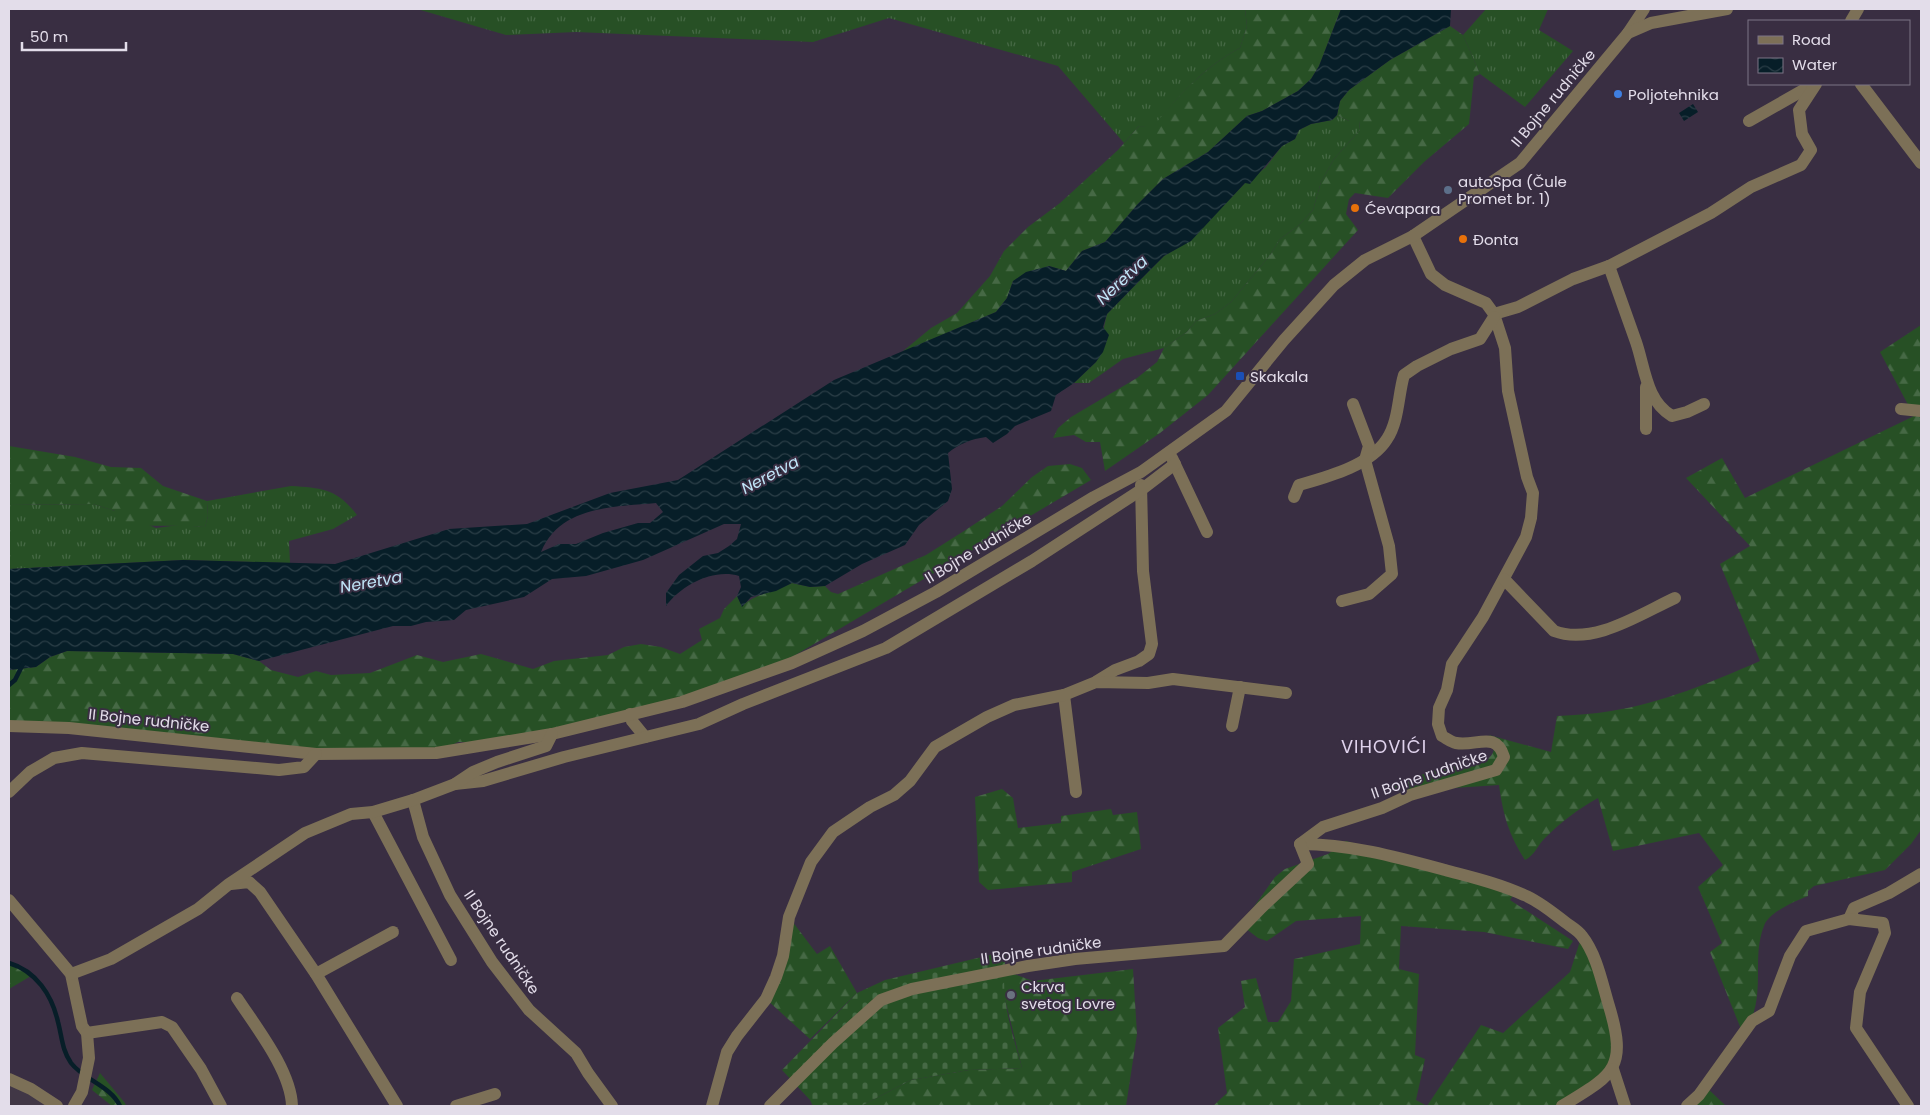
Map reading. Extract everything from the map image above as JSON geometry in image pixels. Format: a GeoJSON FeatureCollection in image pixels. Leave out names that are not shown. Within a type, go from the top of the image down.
{"type":"FeatureCollection","features":[{"type":"Feature","properties":{"kind":"street"},"geometry":{"type":"LineString","coordinates":[[1628,33],[1644,9]]}},
{"type":"Feature","properties":{"kind":"street","name":"II Bojne rudničke"},"geometry":{"type":"LineString","coordinates":[[9,726],[69,728],[316,754],[436,753],[552,734],[682,702],[764,673],[863,631],[936,592],[1094,497],[1141,472],[1226,411],[1284,340],[1334,285],[1364,260],[1413,236],[1520,162],[1628,33],[1651,23],[1728,9]]}},
{"type":"Feature","properties":{"kind":"street"},"geometry":{"type":"LineString","coordinates":[[1851,20],[1858,9]]}},
{"type":"Feature","properties":{"kind":"street"},"geometry":{"type":"LineString","coordinates":[[1749,121],[1813,85]]}},
{"type":"Feature","properties":{"kind":"street"},"geometry":{"type":"LineString","coordinates":[[1294,497],[1299,485],[1365,460],[1388,439],[1397,411],[1404,375],[1417,366],[1450,349],[1480,339],[1494,316],[1518,307],[1573,279],[1609,266],[1711,213],[1751,187],[1801,165],[1811,150],[1802,134],[1799,110],[1814,85]]}},
{"type":"Feature","properties":{"kind":"street"},"geometry":{"type":"LineString","coordinates":[[1862,85],[1921,163]]}},
{"type":"Feature","properties":{"kind":"street","name":"II Bojne rudničke"},"geometry":{"type":"LineString","coordinates":[[770,1106],[826,1049],[881,1000],[912,989],[1028,966],[1075,959],[1224,946],[1262,906],[1308,864],[1300,844],[1323,827],[1382,808],[1410,795],[1496,770],[1504,757],[1501,747],[1495,742],[1457,743],[1442,736],[1438,724],[1439,708],[1447,690],[1452,664],[1483,617],[1526,537],[1531,518],[1533,493],[1527,477],[1508,391],[1505,348],[1494,316],[1486,302],[1445,285],[1431,274],[1413,236]]}},
{"type":"Feature","properties":{"kind":"street"},"geometry":{"type":"LineString","coordinates":[[1609,266],[1637,345],[1645,378],[1646,429]]}},
{"type":"Feature","properties":{"kind":"street"},"geometry":{"type":"LineString","coordinates":[[1645,378],[1662,410],[1672,416],[1688,412],[1704,404]]}},
{"type":"Feature","properties":{"kind":"street"},"geometry":{"type":"LineString","coordinates":[[1342,601],[1370,594],[1392,574],[1389,546],[1365,460],[1369,446],[1353,404]]}},
{"type":"Feature","properties":{"kind":"street"},"geometry":{"type":"LineString","coordinates":[[1901,409],[1921,411]]}},
{"type":"Feature","properties":{"kind":"street"},"geometry":{"type":"LineString","coordinates":[[1169,451],[1207,532]]}},
{"type":"Feature","properties":{"kind":"street"},"geometry":{"type":"LineString","coordinates":[[71,974],[111,959],[198,908],[229,884],[305,833],[351,814],[373,812],[413,800],[455,784],[483,781],[564,757],[699,724],[886,648],[1032,561],[1141,490],[1175,464]]}},
{"type":"Feature","properties":{"kind":"street"},"geometry":{"type":"LineString","coordinates":[[712,1106],[727,1052],[737,1036],[766,1000],[783,956],[790,917],[796,898],[812,862],[833,832],[870,807],[894,795],[910,781],[934,747],[987,717],[1014,705],[1064,695],[1096,682],[1115,670],[1139,661],[1149,654],[1152,644],[1143,570],[1141,472]]}},
{"type":"Feature","properties":{"kind":"street"},"geometry":{"type":"LineString","coordinates":[[1504,579],[1554,631],[1564,634],[1582,635],[1610,628],[1675,598]]}},
{"type":"Feature","properties":{"kind":"street"},"geometry":{"type":"LineString","coordinates":[[1096,682],[1148,683],[1173,679],[1286,693]]}},
{"type":"Feature","properties":{"kind":"street"},"geometry":{"type":"LineString","coordinates":[[1232,726],[1240,687]]}},
{"type":"Feature","properties":{"kind":"street"},"geometry":{"type":"LineString","coordinates":[[1064,695],[1076,792]]}},
{"type":"Feature","properties":{"kind":"street"},"geometry":{"type":"LineString","coordinates":[[630,714],[632,721],[645,737]]}},
{"type":"Feature","properties":{"kind":"street","name":"II Bojne rudničke"},"geometry":{"type":"LineString","coordinates":[[455,784],[473,772],[546,746],[552,734]]}},
{"type":"Feature","properties":{"kind":"street"},"geometry":{"type":"LineString","coordinates":[[9,792],[30,772],[54,758],[82,753],[279,770],[304,767],[316,754]]}},
{"type":"Feature","properties":{"kind":"street","name":"II Bojne rudničke"},"geometry":{"type":"LineString","coordinates":[[413,800],[423,837],[450,895],[492,962],[529,1010],[576,1052],[588,1073],[612,1106]]}},
{"type":"Feature","properties":{"kind":"street"},"geometry":{"type":"LineString","coordinates":[[373,812],[451,960]]}},
{"type":"Feature","properties":{"kind":"street"},"geometry":{"type":"LineString","coordinates":[[1300,844],[1335,845],[1418,863],[1487,881],[1525,895],[1543,905],[1582,935],[1595,960],[1616,1031],[1617,1054],[1613,1069],[1625,1106]]}},
{"type":"Feature","properties":{"kind":"street"},"geometry":{"type":"LineString","coordinates":[[1849,919],[1854,908],[1889,893],[1921,874]]}},
{"type":"Feature","properties":{"kind":"street"},"geometry":{"type":"LineString","coordinates":[[229,884],[249,882],[260,892],[316,974],[397,1106]]}},
{"type":"Feature","properties":{"kind":"street"},"geometry":{"type":"LineString","coordinates":[[9,900],[71,974],[82,1026],[87,1033],[87,1069],[84,1084],[74,1106]]}},
{"type":"Feature","properties":{"kind":"street"},"geometry":{"type":"LineString","coordinates":[[1687,1106],[1699,1095],[1752,1021],[1769,1011],[1790,956],[1806,931],[1849,919],[1883,922],[1885,932],[1860,992],[1856,1028],[1908,1106]]}},
{"type":"Feature","properties":{"kind":"street"},"geometry":{"type":"LineString","coordinates":[[316,974],[393,932]]}},
{"type":"Feature","properties":{"kind":"street"},"geometry":{"type":"LineString","coordinates":[[237,998],[265,1041],[291,1091],[292,1106]]}},
{"type":"Feature","properties":{"kind":"street"},"geometry":{"type":"LineString","coordinates":[[87,1033],[162,1022],[172,1027],[201,1069],[221,1106]]}},
{"type":"Feature","properties":{"kind":"street"},"geometry":{"type":"LineString","coordinates":[[1562,1106],[1596,1084],[1613,1069]]}},
{"type":"Feature","properties":{"kind":"street"},"geometry":{"type":"LineString","coordinates":[[9,1079],[31,1089],[57,1106]]}},
{"type":"Feature","properties":{"kind":"street"},"geometry":{"type":"LineString","coordinates":[[456,1106],[495,1094]]}},
{"type":"Feature","properties":{"kind":"shaded area"},"geometry":{"type":"Polygon","coordinates":[[[9,1079],[57,1106],[9,1106],[9,1079]]]}},
{"type":"Feature","properties":{"kind":"green space"},"geometry":{"type":"Polygon","coordinates":[[[417,9],[1245,9],[1247,26],[1240,48],[1227,55],[1192,83],[1153,128],[1139,126],[1124,143],[1058,66],[889,18],[813,42],[576,32],[506,35],[417,9]]]}},
{"type":"Feature","properties":{"kind":"green space"},"geometry":{"type":"Polygon","coordinates":[[[1245,9],[1341,9],[1319,66],[1311,79],[1298,91],[1262,111],[1247,116],[1208,152],[1163,179],[1137,205],[1105,242],[1082,251],[1066,271],[1049,266],[1013,281],[1007,298],[996,312],[902,352],[931,328],[957,313],[990,276],[1004,251],[1028,227],[1060,203],[1118,150],[1139,126],[1153,127],[1203,73],[1240,48],[1247,26],[1245,9]]]}},
{"type":"Feature","properties":{"kind":"green space"},"geometry":{"type":"Polygon","coordinates":[[[1486,9],[1548,9],[1539,30],[1573,51],[1525,107],[1480,74],[1463,35],[1486,9]]]}},
{"type":"Feature","properties":{"kind":"green space"},"geometry":{"type":"Polygon","coordinates":[[[1450,26],[1463,35],[1480,74],[1474,77],[1469,124],[1424,162],[1388,198],[1355,193],[1349,199],[1346,214],[1358,230],[1208,395],[1160,433],[1105,471],[1100,442],[1086,442],[1074,435],[1053,438],[1058,428],[1071,417],[1137,378],[1157,362],[1164,348],[1187,332],[1196,321],[1215,314],[1231,302],[1271,254],[1280,239],[1298,226],[1313,210],[1321,182],[1334,159],[1360,130],[1359,121],[1349,121],[1337,115],[1340,101],[1349,90],[1390,60],[1450,26]]]}},
{"type":"Feature","properties":{"kind":"green space"},"geometry":{"type":"Polygon","coordinates":[[[1337,115],[1349,121],[1359,121],[1360,130],[1334,159],[1321,182],[1313,210],[1298,226],[1280,239],[1271,254],[1231,302],[1215,314],[1196,321],[1187,332],[1164,348],[1123,359],[1089,383],[1074,383],[1096,362],[1107,314],[1149,271],[1164,256],[1191,240],[1245,183],[1265,168],[1282,146],[1295,139],[1299,130],[1311,124],[1332,120],[1337,115]]]}},
{"type":"Feature","properties":{"kind":"green space"},"geometry":{"type":"Polygon","coordinates":[[[1921,325],[1921,830],[1911,844],[1885,870],[1814,886],[1808,891],[1808,896],[1783,908],[1767,921],[1760,939],[1758,953],[1755,1007],[1751,1020],[1743,1034],[1710,952],[1722,943],[1698,887],[1723,865],[1699,833],[1613,851],[1598,798],[1577,811],[1557,827],[1542,841],[1531,856],[1525,860],[1508,824],[1502,806],[1499,785],[1394,792],[1392,786],[1437,770],[1487,759],[1492,754],[1495,742],[1489,735],[1551,752],[1557,716],[1604,712],[1649,703],[1705,684],[1760,661],[1720,564],[1750,546],[1686,478],[1722,458],[1745,498],[1914,416],[1880,352],[1921,325]]]}},
{"type":"Feature","properties":{"kind":"green space"},"geometry":{"type":"Polygon","coordinates":[[[9,446],[75,457],[111,467],[141,468],[163,486],[207,501],[208,516],[205,527],[124,524],[115,511],[93,504],[9,505],[9,446]]]}},
{"type":"Feature","properties":{"kind":"green space"},"geometry":{"type":"Polygon","coordinates":[[[1070,464],[1082,468],[1091,480],[792,657],[682,702],[506,742],[458,742],[436,753],[380,755],[9,726],[9,670],[36,667],[50,657],[67,651],[233,654],[259,661],[271,670],[298,677],[316,671],[331,675],[370,673],[417,655],[443,662],[481,654],[533,669],[554,661],[608,655],[624,647],[641,644],[661,647],[680,654],[702,640],[699,629],[720,618],[724,609],[737,596],[742,606],[759,596],[792,583],[810,587],[825,586],[831,592],[838,594],[926,555],[1002,506],[1032,477],[1048,466],[1070,464]]]}},
{"type":"Feature","properties":{"kind":"green space"},"geometry":{"type":"Polygon","coordinates":[[[291,486],[328,491],[343,500],[357,515],[333,529],[289,541],[290,563],[183,560],[9,569],[9,505],[93,504],[156,528],[179,525],[205,527],[208,516],[207,501],[291,486]]]}},
{"type":"Feature","properties":{"kind":"green space"},"geometry":{"type":"Polygon","coordinates":[[[1002,789],[1013,798],[1018,828],[1061,823],[1061,816],[1111,809],[1113,815],[1137,812],[1141,849],[1072,872],[1072,882],[988,890],[979,882],[975,797],[1002,789]]]}},
{"type":"Feature","properties":{"kind":"green space"},"geometry":{"type":"Polygon","coordinates":[[[1346,841],[1517,890],[1510,900],[1573,941],[1568,949],[1484,932],[1401,926],[1399,969],[1419,974],[1415,1055],[1425,1059],[1416,1100],[1427,1106],[1213,1106],[1227,1093],[1218,1028],[1245,1007],[1241,981],[1256,978],[1268,1022],[1278,1022],[1291,1001],[1294,959],[1360,944],[1361,916],[1296,921],[1267,941],[1258,938],[1241,925],[1275,877],[1285,869],[1328,854],[1346,841]]]}},
{"type":"Feature","properties":{"kind":"green space"},"geometry":{"type":"Polygon","coordinates":[[[789,917],[817,954],[830,946],[857,993],[810,1039],[766,999],[789,917]]]}},
{"type":"Feature","properties":{"kind":"green space"},"geometry":{"type":"Polygon","coordinates":[[[1582,935],[1617,1020],[1614,1066],[1562,1106],[1427,1106],[1481,1025],[1503,1033],[1570,972],[1582,935]]]}},
{"type":"Feature","properties":{"kind":"green space"},"geometry":{"type":"Polygon","coordinates":[[[1007,951],[1004,982],[1005,996],[1010,1024],[1022,1068],[969,1070],[911,1080],[861,1106],[813,1106],[810,1100],[782,1070],[857,993],[885,980],[1007,951]]]}},
{"type":"Feature","properties":{"kind":"green space"},"geometry":{"type":"Polygon","coordinates":[[[9,963],[17,965],[31,976],[9,989],[9,963]]]}},
{"type":"Feature","properties":{"kind":"green space"},"geometry":{"type":"Polygon","coordinates":[[[1133,969],[1137,1034],[1126,1106],[861,1106],[911,1080],[969,1070],[1022,1068],[1003,991],[1003,970],[1033,981],[1133,969]]]}},
{"type":"Feature","properties":{"kind":"green space"},"geometry":{"type":"Polygon","coordinates":[[[100,1073],[126,1106],[112,1106],[92,1090],[100,1073]]]}},
{"type":"Feature","properties":{"kind":"green space"},"geometry":{"type":"Polygon","coordinates":[[[1705,1086],[1726,1106],[1687,1106],[1705,1086]]]}},
{"type":"Feature","properties":{"kind":"water","name":"Neretva"},"geometry":{"type":"Polygon","coordinates":[[[1341,9],[1451,9],[1450,26],[1390,60],[1349,90],[1340,101],[1337,115],[1332,120],[1311,124],[1299,130],[1295,139],[1282,146],[1250,184],[1245,183],[1191,241],[1164,256],[1149,271],[1107,314],[1103,327],[1109,335],[1103,352],[1096,362],[1074,383],[1056,395],[1051,411],[1015,426],[993,443],[986,437],[981,438],[961,445],[948,453],[952,489],[948,501],[919,525],[905,545],[862,564],[825,586],[810,587],[792,583],[776,591],[751,597],[742,607],[737,596],[741,587],[739,576],[719,574],[709,576],[689,585],[672,598],[666,606],[666,593],[679,575],[703,556],[718,553],[737,539],[741,524],[724,524],[643,560],[586,576],[552,579],[524,597],[466,610],[454,620],[426,622],[411,626],[393,626],[259,661],[233,654],[67,651],[50,657],[36,667],[9,670],[9,569],[183,560],[335,564],[449,529],[527,524],[610,493],[678,480],[834,380],[996,312],[1007,298],[1013,281],[1026,272],[1049,266],[1066,271],[1082,251],[1105,242],[1137,205],[1163,179],[1208,152],[1247,116],[1262,111],[1298,91],[1311,79],[1319,66],[1341,9]],[[656,503],[606,508],[574,517],[550,537],[541,552],[559,544],[576,544],[603,533],[638,523],[650,523],[663,512],[656,503]]]}},
{"type":"Feature","properties":{"kind":"water"},"geometry":{"type":"Polygon","coordinates":[[[1693,104],[1698,112],[1684,121],[1679,113],[1693,104]]]}},
{"type":"Feature","properties":{"kind":"waterway"},"geometry":{"type":"LineString","coordinates":[[9,685],[15,680],[23,664]]}},
{"type":"Feature","properties":{"kind":"waterway"},"geometry":{"type":"LineString","coordinates":[[9,963],[19,967],[35,978],[47,994],[52,1003],[64,1048],[71,1063],[76,1069],[110,1093],[120,1106]]}},
{"type":"Feature","properties":{"kind":"place","name":"Poljotehnika"},"geometry":{"type":"Point","coordinates":[1618,94]}},
{"type":"Feature","properties":{"kind":"place","name":"autoSpa (Čule Promet br. 1)"},"geometry":{"type":"Point","coordinates":[1448,190]}},
{"type":"Feature","properties":{"kind":"place","name":"Ćevapara"},"geometry":{"type":"Point","coordinates":[1355,208]}},
{"type":"Feature","properties":{"kind":"place","name":"Đonta"},"geometry":{"type":"Point","coordinates":[1463,239]}},
{"type":"Feature","properties":{"kind":"place","name":"Skakala"},"geometry":{"type":"Point","coordinates":[1240,376]}},
{"type":"Feature","properties":{"kind":"place","name":"Ckrva svetog Lovre"},"geometry":{"type":"Point","coordinates":[1011,995]}},
{"type":"Feature","properties":{"kind":"district","name":"VIHOVIĆI"},"geometry":{"type":"Point","coordinates":[1384,746]}}]}
